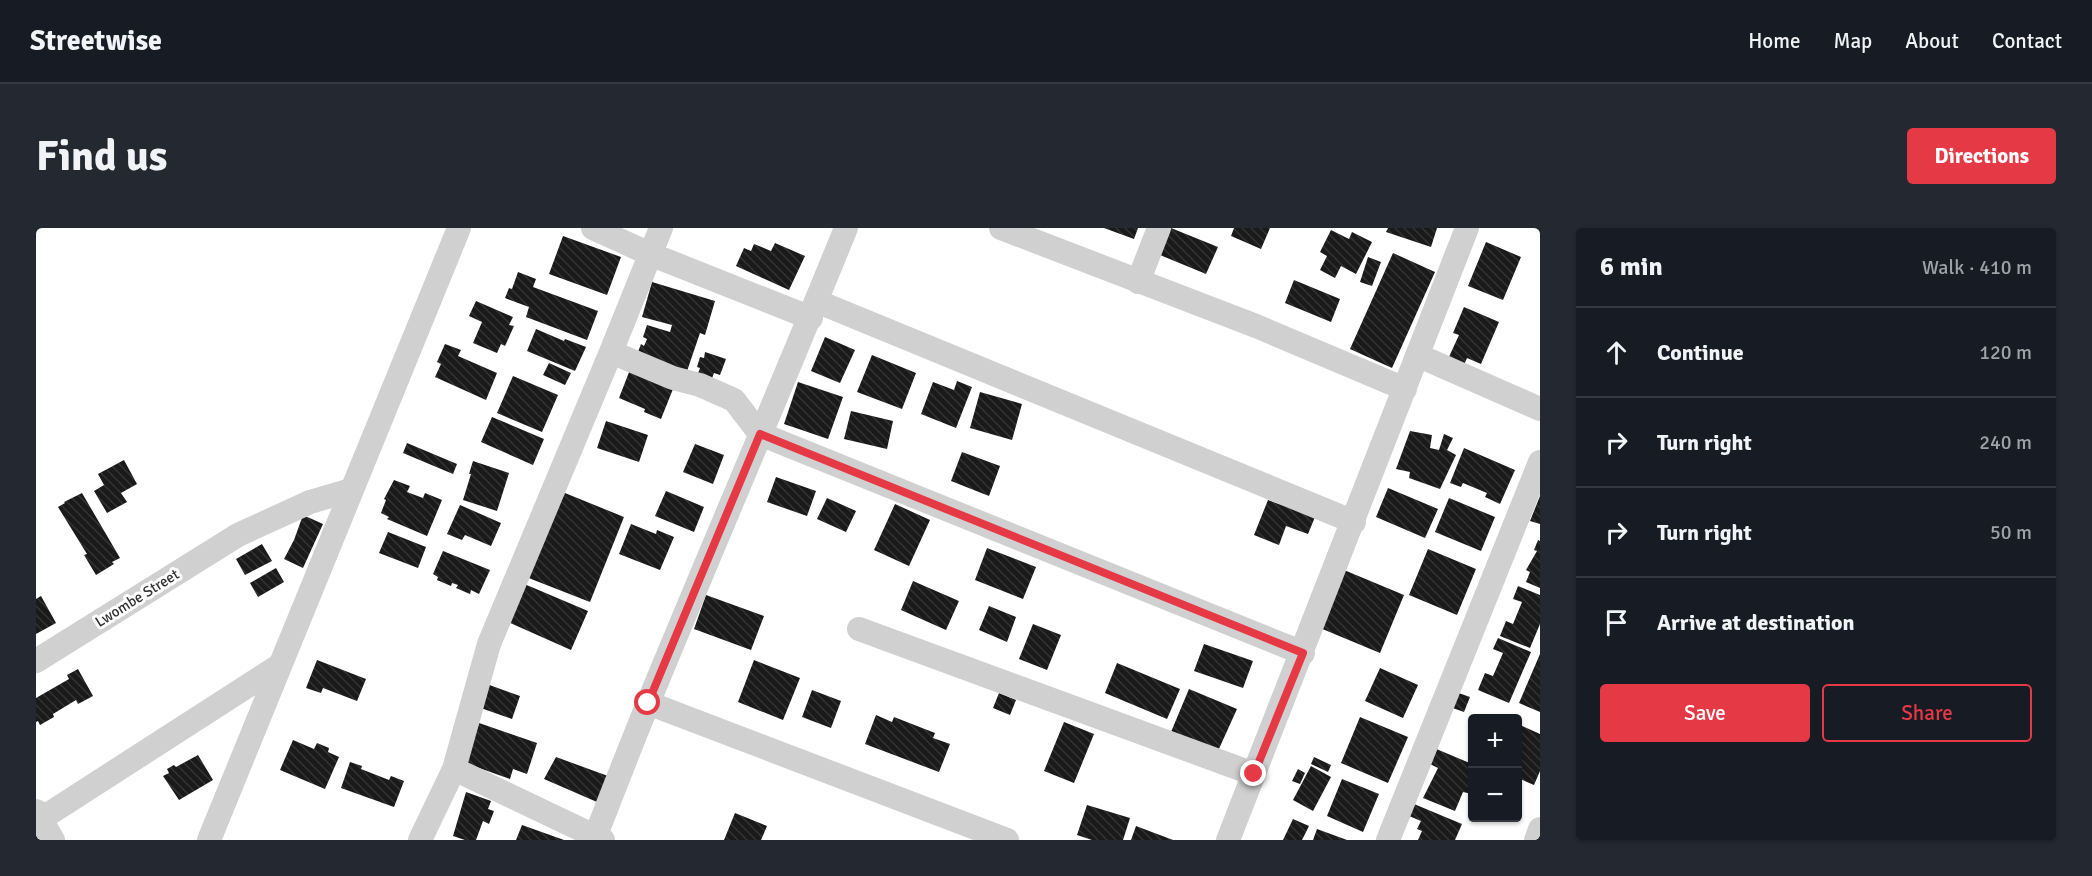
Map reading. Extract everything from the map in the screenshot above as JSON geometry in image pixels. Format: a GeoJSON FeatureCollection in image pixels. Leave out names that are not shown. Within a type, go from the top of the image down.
{"type":"FeatureCollection","features":[{"type":"Feature","properties":{"kind":"street"},"geometry":{"type":"LineString","coordinates":[[209,840],[459,228]]}},
{"type":"Feature","properties":{"kind":"street"},"geometry":{"type":"LineString","coordinates":[[592,228],[650,254],[813,309],[1354,522]]}},
{"type":"Feature","properties":{"kind":"street"},"geometry":{"type":"LineString","coordinates":[[420,840],[454,769],[489,644],[661,228]]}},
{"type":"Feature","properties":{"kind":"street"},"geometry":{"type":"LineString","coordinates":[[454,769],[597,839],[648,703],[846,228]]}},
{"type":"Feature","properties":{"kind":"street"},"geometry":{"type":"LineString","coordinates":[[1001,228],[1256,326],[1406,389]]}},
{"type":"Feature","properties":{"kind":"street"},"geometry":{"type":"LineString","coordinates":[[1138,282],[1159,228]]}},
{"type":"Feature","properties":{"kind":"street"},"geometry":{"type":"LineString","coordinates":[[1228,840],[1303,653],[1467,228]]}},
{"type":"Feature","properties":{"kind":"street"},"geometry":{"type":"LineString","coordinates":[[611,352],[673,378],[700,385],[734,399],[760,434],[1303,653]]}},
{"type":"Feature","properties":{"kind":"street"},"geometry":{"type":"LineString","coordinates":[[1417,355],[1540,409]]}},
{"type":"Feature","properties":{"kind":"street"},"geometry":{"type":"LineString","coordinates":[[1388,840],[1540,462]]}},
{"type":"Feature","properties":{"kind":"street","name":"Lwombe Street"},"geometry":{"type":"LineString","coordinates":[[36,661],[238,535],[310,502],[351,490]]}},
{"type":"Feature","properties":{"kind":"street"},"geometry":{"type":"LineString","coordinates":[[859,629],[1254,774]]}},
{"type":"Feature","properties":{"kind":"street"},"geometry":{"type":"LineString","coordinates":[[53,840],[38,815],[280,665]]}},
{"type":"Feature","properties":{"kind":"street"},"geometry":{"type":"LineString","coordinates":[[648,703],[1007,840]]}},
{"type":"Feature","properties":{"kind":"street"},"geometry":{"type":"LineString","coordinates":[[1536,840],[1540,829]]}},
{"type":"Feature","properties":{"kind":"building"},"geometry":{"type":"Polygon","coordinates":[[[1104,228],[1138,228],[1134,239],[1104,228]]]}},
{"type":"Feature","properties":{"kind":"building"},"geometry":{"type":"Polygon","coordinates":[[[1171,228],[1218,247],[1206,274],[1160,255],[1171,228]]]}},
{"type":"Feature","properties":{"kind":"building"},"geometry":{"type":"Polygon","coordinates":[[[1234,228],[1270,228],[1261,249],[1231,236],[1234,228]]]}},
{"type":"Feature","properties":{"kind":"building"},"geometry":{"type":"Polygon","coordinates":[[[1388,228],[1437,228],[1431,247],[1386,232],[1388,228]]]}},
{"type":"Feature","properties":{"kind":"building"},"geometry":{"type":"Polygon","coordinates":[[[1331,230],[1349,239],[1352,232],[1372,242],[1356,274],[1341,266],[1335,278],[1320,270],[1327,256],[1320,252],[1331,230]]]}},
{"type":"Feature","properties":{"kind":"building"},"geometry":{"type":"Polygon","coordinates":[[[563,236],[621,257],[607,295],[549,274],[563,236]]]}},
{"type":"Feature","properties":{"kind":"building"},"geometry":{"type":"Polygon","coordinates":[[[1486,242],[1521,257],[1503,300],[1468,286],[1486,242]]]}},
{"type":"Feature","properties":{"kind":"building"},"geometry":{"type":"Polygon","coordinates":[[[775,243],[805,256],[789,290],[736,266],[744,248],[751,251],[754,244],[771,251],[775,243]]]}},
{"type":"Feature","properties":{"kind":"building"},"geometry":{"type":"Polygon","coordinates":[[[1393,253],[1435,272],[1392,368],[1350,349],[1393,253]]]}},
{"type":"Feature","properties":{"kind":"building"},"geometry":{"type":"Polygon","coordinates":[[[1368,257],[1381,262],[1372,286],[1360,282],[1368,257]]]}},
{"type":"Feature","properties":{"kind":"building"},"geometry":{"type":"Polygon","coordinates":[[[518,272],[536,279],[533,287],[598,311],[587,340],[526,317],[529,307],[505,298],[509,288],[512,289],[518,272]]]}},
{"type":"Feature","properties":{"kind":"building"},"geometry":{"type":"Polygon","coordinates":[[[1294,280],[1340,299],[1331,322],[1285,303],[1294,280]]]}},
{"type":"Feature","properties":{"kind":"building"},"geometry":{"type":"Polygon","coordinates":[[[652,282],[715,301],[705,335],[700,333],[685,377],[635,360],[641,344],[644,346],[647,339],[643,337],[647,325],[670,332],[672,325],[642,317],[652,282]]]}},
{"type":"Feature","properties":{"kind":"building"},"geometry":{"type":"Polygon","coordinates":[[[476,301],[513,317],[509,325],[514,326],[505,346],[501,344],[497,353],[473,343],[482,322],[469,316],[476,301]]]}},
{"type":"Feature","properties":{"kind":"building"},"geometry":{"type":"Polygon","coordinates":[[[1464,307],[1499,322],[1481,364],[1467,358],[1464,365],[1448,359],[1459,335],[1453,333],[1464,307]]]}},
{"type":"Feature","properties":{"kind":"building"},"geometry":{"type":"Polygon","coordinates":[[[536,329],[564,341],[565,339],[586,347],[575,371],[527,351],[536,329]]]}},
{"type":"Feature","properties":{"kind":"building"},"geometry":{"type":"Polygon","coordinates":[[[825,337],[855,350],[840,383],[811,371],[825,337]]]}},
{"type":"Feature","properties":{"kind":"building"},"geometry":{"type":"Polygon","coordinates":[[[445,344],[461,350],[458,356],[497,373],[486,400],[435,377],[441,364],[437,362],[445,344]]]}},
{"type":"Feature","properties":{"kind":"building"},"geometry":{"type":"Polygon","coordinates":[[[705,352],[726,359],[720,375],[714,373],[711,381],[697,376],[700,357],[704,358],[705,352]]]}},
{"type":"Feature","properties":{"kind":"building"},"geometry":{"type":"Polygon","coordinates":[[[872,355],[916,373],[902,409],[857,392],[872,355]]]}},
{"type":"Feature","properties":{"kind":"building"},"geometry":{"type":"Polygon","coordinates":[[[633,362],[677,379],[661,419],[619,398],[633,362]]]}},
{"type":"Feature","properties":{"kind":"building"},"geometry":{"type":"Polygon","coordinates":[[[549,363],[571,373],[565,385],[543,375],[549,363]]]}},
{"type":"Feature","properties":{"kind":"building"},"geometry":{"type":"Polygon","coordinates":[[[513,376],[558,395],[542,432],[497,413],[513,376]]]}},
{"type":"Feature","properties":{"kind":"building"},"geometry":{"type":"Polygon","coordinates":[[[957,381],[972,387],[956,428],[921,414],[933,382],[954,390],[957,381]]]}},
{"type":"Feature","properties":{"kind":"building"},"geometry":{"type":"Polygon","coordinates":[[[798,382],[843,397],[828,439],[784,424],[798,382]]]}},
{"type":"Feature","properties":{"kind":"building"},"geometry":{"type":"Polygon","coordinates":[[[980,392],[1022,404],[1012,440],[970,428],[980,392]]]}},
{"type":"Feature","properties":{"kind":"building"},"geometry":{"type":"Polygon","coordinates":[[[851,411],[893,421],[887,449],[844,439],[851,411]]]}},
{"type":"Feature","properties":{"kind":"building"},"geometry":{"type":"Polygon","coordinates":[[[492,417],[544,439],[533,465],[481,442],[492,417]]]}},
{"type":"Feature","properties":{"kind":"building"},"geometry":{"type":"Polygon","coordinates":[[[606,421],[648,435],[639,462],[597,448],[606,421]]]}},
{"type":"Feature","properties":{"kind":"building"},"geometry":{"type":"Polygon","coordinates":[[[1410,431],[1432,435],[1430,448],[1439,450],[1444,434],[1453,438],[1447,450],[1456,455],[1440,489],[1409,478],[1410,472],[1396,469],[1410,431]]]}},
{"type":"Feature","properties":{"kind":"building"},"geometry":{"type":"Polygon","coordinates":[[[407,443],[457,464],[453,474],[403,453],[407,443]]]}},
{"type":"Feature","properties":{"kind":"building"},"geometry":{"type":"Polygon","coordinates":[[[695,444],[724,455],[713,484],[683,472],[695,444]]]}},
{"type":"Feature","properties":{"kind":"building"},"geometry":{"type":"Polygon","coordinates":[[[1464,448],[1515,470],[1500,504],[1485,497],[1487,493],[1463,483],[1461,487],[1450,483],[1464,448]]]}},
{"type":"Feature","properties":{"kind":"building"},"geometry":{"type":"Polygon","coordinates":[[[962,452],[1000,466],[989,496],[951,481],[962,452]]]}},
{"type":"Feature","properties":{"kind":"building"},"geometry":{"type":"Polygon","coordinates":[[[124,460],[137,484],[121,493],[127,502],[107,513],[94,491],[104,485],[98,474],[124,460]]]}},
{"type":"Feature","properties":{"kind":"building"},"geometry":{"type":"Polygon","coordinates":[[[473,461],[509,473],[497,511],[463,500],[473,461]]]}},
{"type":"Feature","properties":{"kind":"building"},"geometry":{"type":"Polygon","coordinates":[[[776,477],[816,491],[807,516],[767,502],[776,477]]]}},
{"type":"Feature","properties":{"kind":"building"},"geometry":{"type":"Polygon","coordinates":[[[394,480],[410,486],[407,492],[423,498],[425,493],[442,500],[427,536],[387,519],[389,517],[381,513],[386,500],[384,499],[394,480]]]}},
{"type":"Feature","properties":{"kind":"building"},"geometry":{"type":"Polygon","coordinates":[[[1388,488],[1438,509],[1425,538],[1376,517],[1388,488]]]}},
{"type":"Feature","properties":{"kind":"building"},"geometry":{"type":"Polygon","coordinates":[[[560,491],[624,517],[590,602],[526,577],[560,491]]]}},
{"type":"Feature","properties":{"kind":"building"},"geometry":{"type":"Polygon","coordinates":[[[666,491],[704,507],[694,532],[655,516],[666,491]]]}},
{"type":"Feature","properties":{"kind":"building"},"geometry":{"type":"Polygon","coordinates":[[[82,493],[120,558],[96,575],[84,555],[87,554],[58,507],[82,493]]]}},
{"type":"Feature","properties":{"kind":"building"},"geometry":{"type":"Polygon","coordinates":[[[1540,496],[1540,524],[1530,521],[1540,496]]]}},
{"type":"Feature","properties":{"kind":"building"},"geometry":{"type":"Polygon","coordinates":[[[827,498],[856,511],[846,532],[817,519],[827,498]]]}},
{"type":"Feature","properties":{"kind":"building"},"geometry":{"type":"Polygon","coordinates":[[[1449,498],[1495,517],[1481,551],[1435,532],[1449,498]]]}},
{"type":"Feature","properties":{"kind":"building"},"geometry":{"type":"Polygon","coordinates":[[[1268,500],[1315,517],[1308,534],[1286,526],[1279,545],[1254,535],[1268,500]]]}},
{"type":"Feature","properties":{"kind":"building"},"geometry":{"type":"Polygon","coordinates":[[[895,504],[930,520],[909,566],[874,550],[895,504]]]}},
{"type":"Feature","properties":{"kind":"building"},"geometry":{"type":"Polygon","coordinates":[[[460,505],[501,523],[491,546],[465,535],[462,540],[447,534],[460,505]]]}},
{"type":"Feature","properties":{"kind":"building"},"geometry":{"type":"Polygon","coordinates":[[[303,515],[323,524],[303,568],[284,559],[303,515]]]}},
{"type":"Feature","properties":{"kind":"building"},"geometry":{"type":"Polygon","coordinates":[[[631,524],[656,534],[657,530],[674,537],[660,570],[619,554],[631,524]]]}},
{"type":"Feature","properties":{"kind":"building"},"geometry":{"type":"Polygon","coordinates":[[[388,532],[426,547],[418,568],[379,553],[388,532]]]}},
{"type":"Feature","properties":{"kind":"building"},"geometry":{"type":"Polygon","coordinates":[[[1538,540],[1540,541],[1540,588],[1526,582],[1530,572],[1526,570],[1537,551],[1534,550],[1538,540]]]}},
{"type":"Feature","properties":{"kind":"building"},"geometry":{"type":"Polygon","coordinates":[[[262,544],[272,561],[245,575],[236,559],[262,544]]]}},
{"type":"Feature","properties":{"kind":"building"},"geometry":{"type":"Polygon","coordinates":[[[987,548],[1036,567],[1023,599],[975,580],[987,548]]]}},
{"type":"Feature","properties":{"kind":"building"},"geometry":{"type":"Polygon","coordinates":[[[1428,549],[1476,569],[1457,615],[1409,595],[1428,549]]]}},
{"type":"Feature","properties":{"kind":"building"},"geometry":{"type":"Polygon","coordinates":[[[443,551],[490,570],[479,594],[471,590],[470,594],[456,588],[458,585],[452,583],[451,586],[437,580],[438,577],[433,574],[443,551]]]}},
{"type":"Feature","properties":{"kind":"building"},"geometry":{"type":"Polygon","coordinates":[[[276,568],[284,582],[258,597],[250,583],[276,568]]]}},
{"type":"Feature","properties":{"kind":"building"},"geometry":{"type":"Polygon","coordinates":[[[1344,570],[1404,595],[1380,653],[1320,628],[1344,570]]]}},
{"type":"Feature","properties":{"kind":"building"},"geometry":{"type":"Polygon","coordinates":[[[913,581],[959,601],[946,630],[901,610],[913,581]]]}},
{"type":"Feature","properties":{"kind":"building"},"geometry":{"type":"Polygon","coordinates":[[[522,583],[588,611],[571,650],[506,621],[522,583]]]}},
{"type":"Feature","properties":{"kind":"building"},"geometry":{"type":"Polygon","coordinates":[[[1518,586],[1540,595],[1540,624],[1530,648],[1500,636],[1506,621],[1513,624],[1522,602],[1513,599],[1518,586]]]}},
{"type":"Feature","properties":{"kind":"building"},"geometry":{"type":"Polygon","coordinates":[[[706,595],[764,616],[751,650],[694,629],[706,595]]]}},
{"type":"Feature","properties":{"kind":"building"},"geometry":{"type":"Polygon","coordinates":[[[41,596],[56,623],[36,634],[36,599],[41,596]]]}},
{"type":"Feature","properties":{"kind":"building"},"geometry":{"type":"Polygon","coordinates":[[[989,606],[1016,617],[1007,642],[979,630],[989,606]]]}},
{"type":"Feature","properties":{"kind":"building"},"geometry":{"type":"Polygon","coordinates":[[[1033,624],[1061,635],[1047,670],[1019,659],[1033,624]]]}},
{"type":"Feature","properties":{"kind":"building"},"geometry":{"type":"Polygon","coordinates":[[[1498,638],[1531,652],[1509,703],[1478,690],[1485,673],[1493,676],[1503,653],[1493,649],[1498,638]]]}},
{"type":"Feature","properties":{"kind":"building"},"geometry":{"type":"Polygon","coordinates":[[[1204,644],[1253,661],[1243,688],[1194,671],[1204,644]]]}},
{"type":"Feature","properties":{"kind":"building"},"geometry":{"type":"Polygon","coordinates":[[[1540,654],[1540,712],[1519,703],[1540,654]]]}},
{"type":"Feature","properties":{"kind":"building"},"geometry":{"type":"Polygon","coordinates":[[[317,660],[366,679],[357,701],[323,688],[321,693],[306,688],[317,660]]]}},
{"type":"Feature","properties":{"kind":"building"},"geometry":{"type":"Polygon","coordinates":[[[754,660],[800,678],[783,720],[738,702],[754,660]]]}},
{"type":"Feature","properties":{"kind":"building"},"geometry":{"type":"Polygon","coordinates":[[[1117,663],[1180,689],[1167,719],[1105,693],[1117,663]]]}},
{"type":"Feature","properties":{"kind":"building"},"geometry":{"type":"Polygon","coordinates":[[[1380,668],[1418,685],[1403,718],[1365,701],[1380,668]]]}},
{"type":"Feature","properties":{"kind":"building"},"geometry":{"type":"Polygon","coordinates":[[[78,669],[93,696],[78,704],[76,700],[40,725],[38,721],[36,722],[36,698],[69,679],[67,675],[78,669]]]}},
{"type":"Feature","properties":{"kind":"building"},"geometry":{"type":"Polygon","coordinates":[[[484,683],[520,696],[512,719],[475,706],[484,683]]]}},
{"type":"Feature","properties":{"kind":"building"},"geometry":{"type":"Polygon","coordinates":[[[1189,689],[1237,709],[1218,751],[1171,732],[1189,689]]]}},
{"type":"Feature","properties":{"kind":"building"},"geometry":{"type":"Polygon","coordinates":[[[812,690],[841,701],[831,728],[802,717],[812,690]]]}},
{"type":"Feature","properties":{"kind":"building"},"geometry":{"type":"Polygon","coordinates":[[[1453,691],[1470,697],[1464,712],[1447,706],[1453,691]]]}},
{"type":"Feature","properties":{"kind":"building"},"geometry":{"type":"Polygon","coordinates":[[[999,693],[1016,700],[1010,715],[993,708],[999,693]]]}},
{"type":"Feature","properties":{"kind":"building"},"geometry":{"type":"Polygon","coordinates":[[[876,715],[892,722],[894,717],[935,733],[933,738],[950,744],[939,772],[865,744],[876,715]]]}},
{"type":"Feature","properties":{"kind":"building"},"geometry":{"type":"Polygon","coordinates":[[[1360,717],[1408,737],[1388,783],[1341,763],[1360,717]]]}},
{"type":"Feature","properties":{"kind":"building"},"geometry":{"type":"Polygon","coordinates":[[[1064,722],[1094,734],[1074,783],[1044,771],[1064,722]]]}},
{"type":"Feature","properties":{"kind":"building"},"geometry":{"type":"Polygon","coordinates":[[[479,723],[537,743],[527,774],[513,769],[510,779],[465,763],[479,723]]]}},
{"type":"Feature","properties":{"kind":"building"},"geometry":{"type":"Polygon","coordinates":[[[1522,726],[1540,734],[1540,771],[1534,785],[1522,780],[1522,726]]]}},
{"type":"Feature","properties":{"kind":"building"},"geometry":{"type":"Polygon","coordinates":[[[293,740],[314,749],[317,743],[329,748],[328,752],[339,757],[325,789],[280,770],[293,740]]]}},
{"type":"Feature","properties":{"kind":"building"},"geometry":{"type":"Polygon","coordinates":[[[1434,748],[1468,762],[1468,793],[1463,792],[1455,811],[1423,798],[1438,768],[1428,763],[1434,748]]]}},
{"type":"Feature","properties":{"kind":"building"},"geometry":{"type":"Polygon","coordinates":[[[198,755],[213,780],[179,800],[163,776],[169,773],[167,769],[174,765],[176,767],[198,755]]]}},
{"type":"Feature","properties":{"kind":"building"},"geometry":{"type":"Polygon","coordinates":[[[556,757],[608,776],[597,802],[544,779],[556,757]]]}},
{"type":"Feature","properties":{"kind":"building"},"geometry":{"type":"Polygon","coordinates":[[[1314,757],[1331,765],[1328,772],[1311,764],[1314,757]]]}},
{"type":"Feature","properties":{"kind":"building"},"geometry":{"type":"Polygon","coordinates":[[[350,762],[389,780],[391,776],[404,781],[394,807],[341,788],[350,762]]]}},
{"type":"Feature","properties":{"kind":"building"},"geometry":{"type":"Polygon","coordinates":[[[1311,766],[1331,777],[1313,811],[1293,800],[1311,766]]]}},
{"type":"Feature","properties":{"kind":"building"},"geometry":{"type":"Polygon","coordinates":[[[1298,769],[1305,773],[1300,784],[1292,781],[1298,769]]]}},
{"type":"Feature","properties":{"kind":"building"},"geometry":{"type":"Polygon","coordinates":[[[1342,779],[1379,794],[1363,832],[1327,816],[1342,779]]]}},
{"type":"Feature","properties":{"kind":"building"},"geometry":{"type":"Polygon","coordinates":[[[466,792],[491,801],[488,809],[494,811],[489,824],[483,821],[476,840],[465,840],[453,836],[466,792]]]}},
{"type":"Feature","properties":{"kind":"building"},"geometry":{"type":"Polygon","coordinates":[[[1414,804],[1462,824],[1455,840],[1418,840],[1422,831],[1417,829],[1421,821],[1409,816],[1414,804]]]}},
{"type":"Feature","properties":{"kind":"building"},"geometry":{"type":"Polygon","coordinates":[[[1087,805],[1130,818],[1123,840],[1092,840],[1077,835],[1087,805]]]}},
{"type":"Feature","properties":{"kind":"building"},"geometry":{"type":"Polygon","coordinates":[[[735,813],[767,826],[761,840],[724,840],[735,813]]]}},
{"type":"Feature","properties":{"kind":"building"},"geometry":{"type":"Polygon","coordinates":[[[1293,819],[1309,826],[1302,840],[1283,840],[1293,819]]]}},
{"type":"Feature","properties":{"kind":"building"},"geometry":{"type":"Polygon","coordinates":[[[522,825],[564,840],[516,840],[522,825]]]}},
{"type":"Feature","properties":{"kind":"building"},"geometry":{"type":"Polygon","coordinates":[[[1136,826],[1173,840],[1131,840],[1136,826]]]}},
{"type":"Feature","properties":{"kind":"building"},"geometry":{"type":"Polygon","coordinates":[[[1317,829],[1347,840],[1313,840],[1317,829]]]}},
{"type":"Feature","properties":{"kind":"route"},"geometry":{"type":"LineString","coordinates":[[648,703],[760,434],[1303,653],[1254,774]]}}]}
